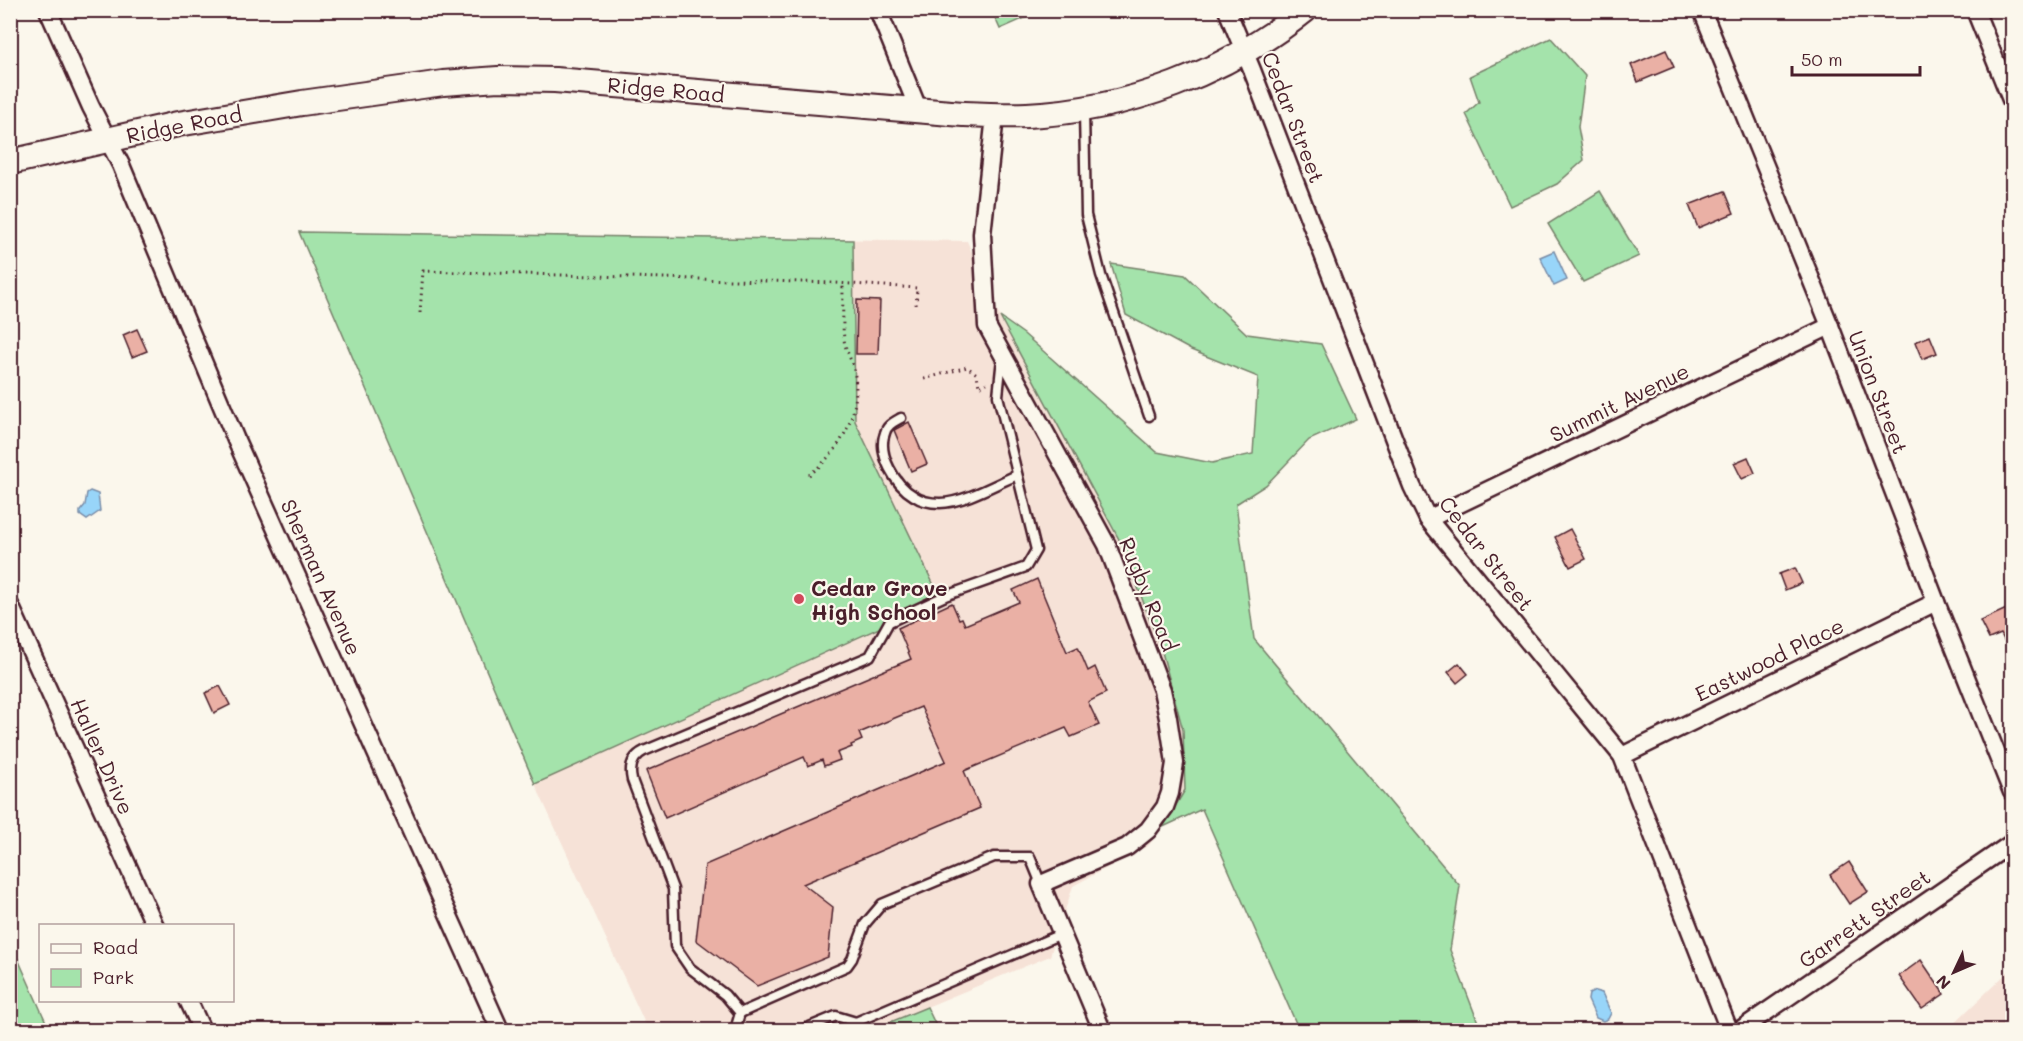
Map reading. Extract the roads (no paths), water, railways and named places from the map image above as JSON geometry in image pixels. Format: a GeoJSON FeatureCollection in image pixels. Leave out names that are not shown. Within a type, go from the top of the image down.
{"type":"FeatureCollection","features":[{"type":"Feature","properties":{"kind":"main road","name":"Ridge Road"},"geometry":{"type":"LineString","coordinates":[[10,162],[240,112],[443,83],[498,79],[555,80],[919,111],[995,116],[1028,115],[1112,103],[1167,87],[1244,51],[1305,10]]}},
{"type":"Feature","properties":{"kind":"street","name":"Sherman Avenue"},"geometry":{"type":"LineString","coordinates":[[48,10],[121,165],[237,440],[500,1030]]}},
{"type":"Feature","properties":{"kind":"street"},"geometry":{"type":"LineString","coordinates":[[878,10],[919,111]]}},
{"type":"Feature","properties":{"kind":"street","name":"Cedar Street"},"geometry":{"type":"LineString","coordinates":[[1227,10],[1407,476],[1428,519],[1622,756],[1729,1030]]}},
{"type":"Feature","properties":{"kind":"street","name":"Union Street"},"geometry":{"type":"LineString","coordinates":[[1702,10],[1830,326],[1936,602],[2013,792]]}},
{"type":"Feature","properties":{"kind":"street"},"geometry":{"type":"LineString","coordinates":[[1975,10],[2013,102]]}},
{"type":"Feature","properties":{"kind":"street","name":"Rugby Road"},"geometry":{"type":"LineString","coordinates":[[995,116],[982,234],[987,326],[1107,546],[1162,690],[1175,763],[1174,778],[1164,807],[1149,830],[1138,840],[1041,884]]}},
{"type":"Feature","properties":{"kind":"street","name":"Summit Avenue"},"geometry":{"type":"LineString","coordinates":[[1428,519],[1830,326]]}},
{"type":"Feature","properties":{"kind":"street","name":"Eastwood Place"},"geometry":{"type":"LineString","coordinates":[[1622,756],[1936,602]]}},
{"type":"Feature","properties":{"kind":"street","name":"Haller Drive"},"geometry":{"type":"LineString","coordinates":[[10,605],[154,924]]}},
{"type":"Feature","properties":{"kind":"street","name":"Garrett Street"},"geometry":{"type":"LineString","coordinates":[[1740,1030],[2013,843]]}},
{"type":"Feature","properties":{"kind":"street"},"geometry":{"type":"LineString","coordinates":[[1041,884],[1102,1030]]}},
{"type":"Feature","properties":{"kind":"street"},"geometry":{"type":"LineString","coordinates":[[189,1002],[202,1030]]}},
{"type":"Feature","properties":{"kind":"lane"},"geometry":{"type":"LineString","coordinates":[[1084,108],[1086,215],[1101,275],[1149,416]]}},
{"type":"Feature","properties":{"kind":"lane"},"geometry":{"type":"LineString","coordinates":[[740,1013],[725,995],[690,968],[675,946],[673,889],[632,780],[630,767],[644,751],[870,656],[889,622],[945,596],[1026,567],[1036,550],[998,396],[1003,354]]}},
{"type":"Feature","properties":{"kind":"lane"},"geometry":{"type":"LineString","coordinates":[[901,418],[891,424],[885,433],[883,446],[893,475],[903,488],[914,496],[928,502],[952,502],[1017,475]]}},
{"type":"Feature","properties":{"kind":"lane"},"geometry":{"type":"LineString","coordinates":[[735,1030],[740,1013],[847,966],[852,959],[865,924],[882,904],[994,857],[1030,858],[1041,884]]}},
{"type":"Feature","properties":{"kind":"lane"},"geometry":{"type":"LineString","coordinates":[[802,1030],[836,1016],[856,1022],[1061,934]]}},
{"type":"Feature","properties":{"kind":"water"},"geometry":{"type":"Polygon","coordinates":[[[1554,251],[1567,280],[1554,286],[1540,257],[1554,251]]]}},
{"type":"Feature","properties":{"kind":"water"},"geometry":{"type":"Polygon","coordinates":[[[90,491],[98,494],[100,511],[87,520],[80,515],[80,511],[90,491]]]}},
{"type":"Feature","properties":{"kind":"water"},"geometry":{"type":"Polygon","coordinates":[[[1595,991],[1602,993],[1611,1013],[1608,1019],[1603,1021],[1596,1018],[1588,1000],[1589,994],[1595,991]]]}},
{"type":"Feature","properties":{"kind":"place","name":"Cedar Grove High School"},"geometry":{"type":"Point","coordinates":[799,599]}}]}
